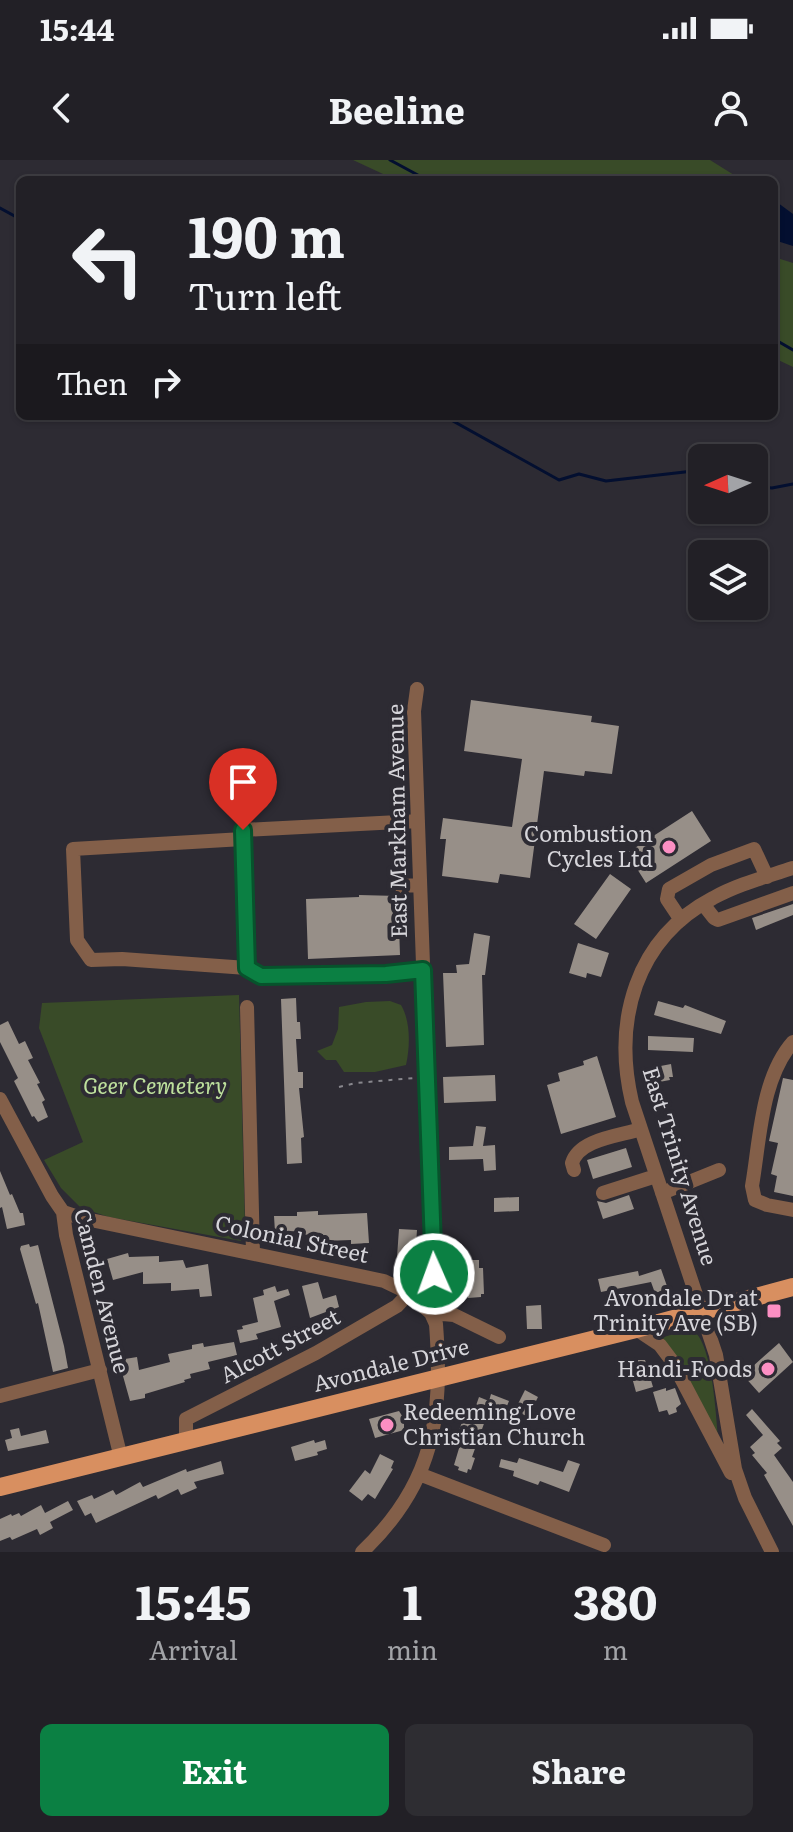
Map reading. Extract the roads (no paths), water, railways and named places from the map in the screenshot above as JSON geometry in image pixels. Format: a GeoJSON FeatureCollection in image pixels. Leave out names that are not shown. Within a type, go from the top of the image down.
{"type":"FeatureCollection","features":[{"type":"Feature","properties":{"kind":"main road","name":"Avondale Drive"},"geometry":{"type":"LineString","coordinates":[[0,1487],[559,1349],[793,1287]]}},
{"type":"Feature","properties":{"kind":"street","name":"East Markham Avenue"},"geometry":{"type":"LineString","coordinates":[[362,1552],[397,1514],[419,1474],[434,1428],[439,1377],[436,1324],[431,1313],[434,1274],[414,711],[417,689]]}},
{"type":"Feature","properties":{"kind":"street"},"geometry":{"type":"LineString","coordinates":[[247,968],[243,830],[418,821]]}},
{"type":"Feature","properties":{"kind":"street"},"geometry":{"type":"LineString","coordinates":[[399,822],[401,886],[420,885]]}},
{"type":"Feature","properties":{"kind":"street"},"geometry":{"type":"LineString","coordinates":[[243,839],[73,849],[77,940],[91,960],[122,959],[247,968],[261,976],[386,974],[423,970]]}},
{"type":"Feature","properties":{"kind":"street"},"geometry":{"type":"LineString","coordinates":[[681,920],[667,899],[669,889],[711,865],[754,849],[767,877]]}},
{"type":"Feature","properties":{"kind":"street","name":"East Trinity Avenue"},"geometry":{"type":"LineString","coordinates":[[772,1552],[745,1498],[732,1456],[718,1366],[703,1312],[626,1077],[625,1032],[628,1008],[645,965],[681,920],[703,904],[736,888],[793,868]]}},
{"type":"Feature","properties":{"kind":"street"},"geometry":{"type":"LineString","coordinates":[[703,904],[718,920],[793,893]]}},
{"type":"Feature","properties":{"kind":"street"},"geometry":{"type":"LineString","coordinates":[[247,1007],[253,1253]]}},
{"type":"Feature","properties":{"kind":"street"},"geometry":{"type":"LineString","coordinates":[[793,1042],[785,1051],[774,1075],[752,1186],[755,1200],[793,1210]]}},
{"type":"Feature","properties":{"kind":"street","name":"Camden Avenue"},"geometry":{"type":"LineString","coordinates":[[0,1099],[44,1183],[63,1212],[121,1458]]}},
{"type":"Feature","properties":{"kind":"street"},"geometry":{"type":"LineString","coordinates":[[574,1170],[574,1154],[583,1147],[641,1129]]}},
{"type":"Feature","properties":{"kind":"street"},"geometry":{"type":"LineString","coordinates":[[662,1193],[719,1170]]}},
{"type":"Feature","properties":{"kind":"street"},"geometry":{"type":"LineString","coordinates":[[603,1193],[656,1176]]}},
{"type":"Feature","properties":{"kind":"street","name":"Colonial Street"},"geometry":{"type":"LineString","coordinates":[[63,1212],[384,1281],[409,1293],[431,1313],[454,1315],[499,1337]]}},
{"type":"Feature","properties":{"kind":"street","name":"Alcott Street"},"geometry":{"type":"LineString","coordinates":[[186,1441],[186,1419],[316,1353],[397,1306],[409,1293]]}},
{"type":"Feature","properties":{"kind":"street"},"geometry":{"type":"LineString","coordinates":[[636,1329],[660,1345],[672,1361],[745,1498]]}},
{"type":"Feature","properties":{"kind":"street"},"geometry":{"type":"LineString","coordinates":[[0,1396],[100,1370]]}},
{"type":"Feature","properties":{"kind":"street"},"geometry":{"type":"LineString","coordinates":[[419,1474],[604,1545]]}},
{"type":"Feature","properties":{"kind":"water"},"geometry":{"type":"Polygon","coordinates":[[[778,203],[793,214],[793,246],[778,241],[778,203]]]}},
{"type":"Feature","properties":{"kind":"waterway"},"geometry":{"type":"LineString","coordinates":[[390,160],[420,176]]}},
{"type":"Feature","properties":{"kind":"waterway"},"geometry":{"type":"LineString","coordinates":[[0,208],[16,217]]}},
{"type":"Feature","properties":{"kind":"waterway"},"geometry":{"type":"LineString","coordinates":[[778,341],[793,350]]}},
{"type":"Feature","properties":{"kind":"waterway"},"geometry":{"type":"LineString","coordinates":[[451,420],[559,480],[579,474],[606,481],[688,472]]}},
{"type":"Feature","properties":{"kind":"waterway"},"geometry":{"type":"LineString","coordinates":[[768,488],[793,484]]}},
{"type":"Feature","properties":{"kind":"place","name":"Combustion Cycles Ltd"},"geometry":{"type":"Point","coordinates":[669,847]}},
{"type":"Feature","properties":{"kind":"place","name":"Avondale Dr at Trinity Ave (SB)"},"geometry":{"type":"Point","coordinates":[774,1311]}},
{"type":"Feature","properties":{"kind":"place","name":"Handi-Foods"},"geometry":{"type":"Point","coordinates":[768,1369]}},
{"type":"Feature","properties":{"kind":"place","name":"Redeeming Love Christian Church"},"geometry":{"type":"Point","coordinates":[387,1425]}},
{"type":"Feature","properties":{"kind":"park label","name":"Geer Cemetery"},"geometry":{"type":"Point","coordinates":[155,1086]}}]}
